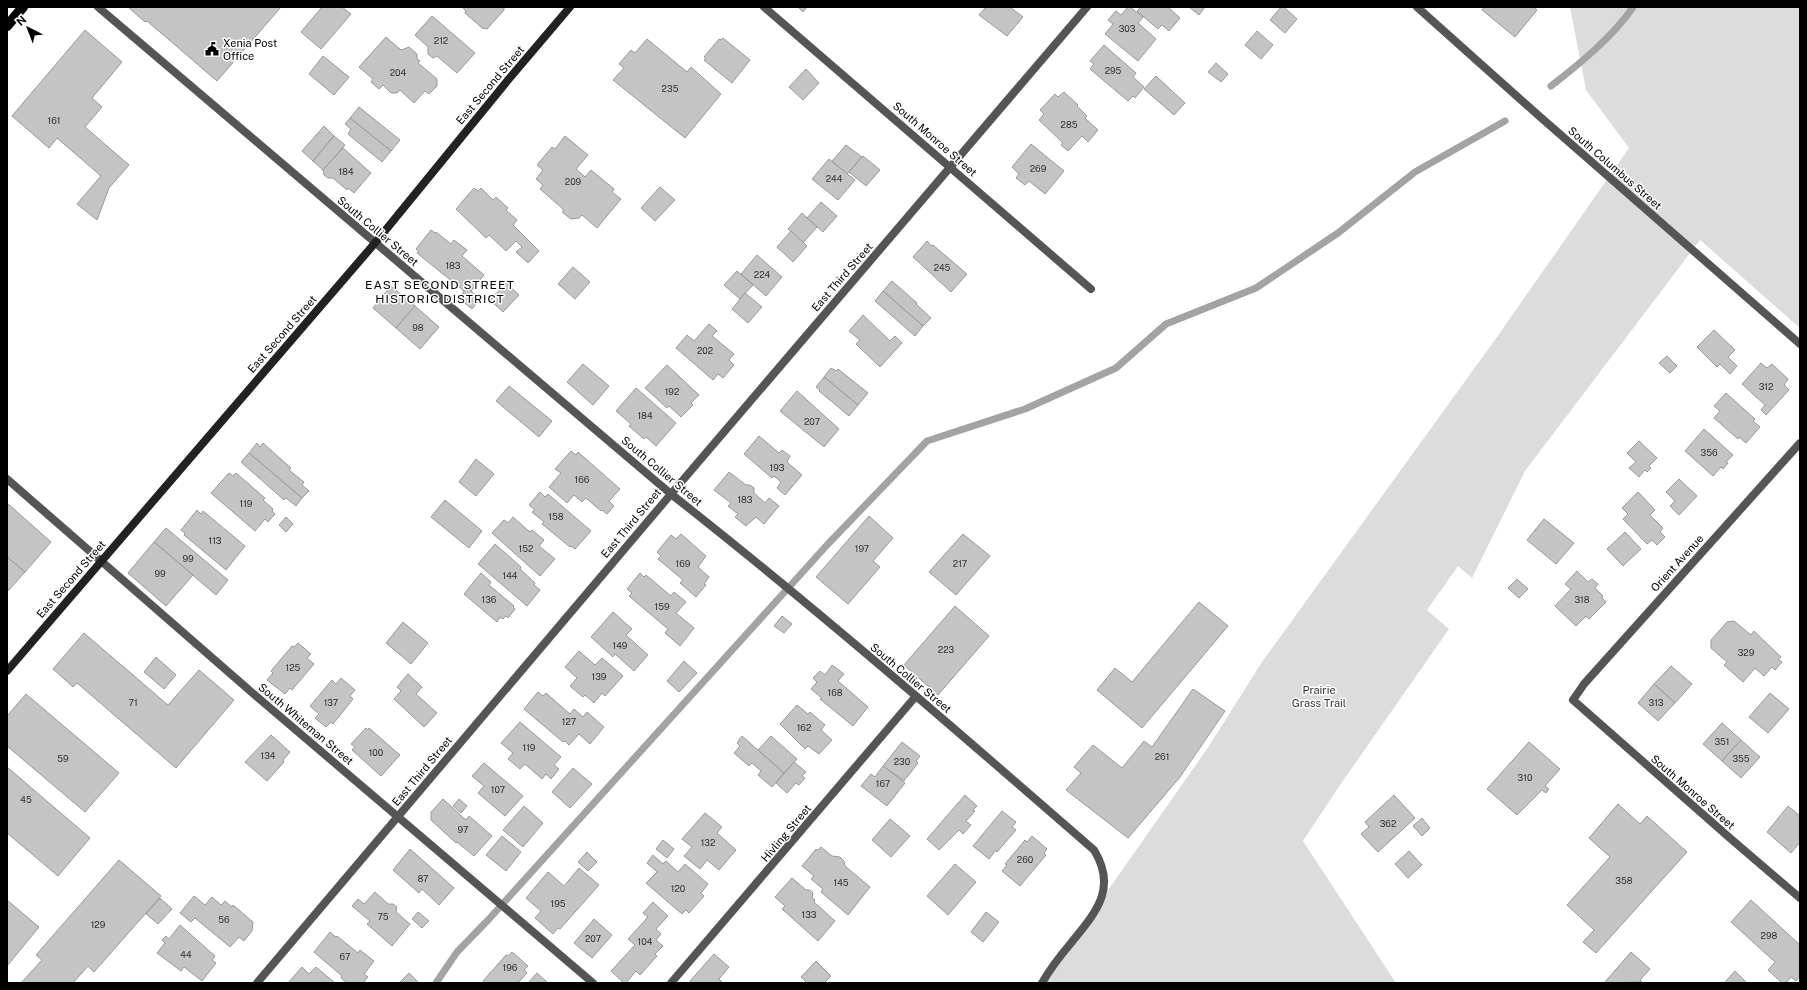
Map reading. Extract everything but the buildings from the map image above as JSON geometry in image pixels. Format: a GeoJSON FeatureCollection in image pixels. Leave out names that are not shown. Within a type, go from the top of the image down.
{"type":"FeatureCollection","features":[{"type":"Feature","properties":{"kind":"main road"},"geometry":{"type":"LineString","coordinates":[[7,26],[24,7]]}},
{"type":"Feature","properties":{"kind":"main road","name":"East Second Street"},"geometry":{"type":"LineString","coordinates":[[7,671],[375,243],[508,80],[570,7]]}},
{"type":"Feature","properties":{"kind":"street","name":"South Collier Street"},"geometry":{"type":"LineString","coordinates":[[98,7],[671,494],[779,580],[1094,850],[1098,856],[1104,874],[1103,892],[1098,907],[1053,965],[1042,983]]}},
{"type":"Feature","properties":{"kind":"street","name":"South Monroe Street"},"geometry":{"type":"LineString","coordinates":[[764,7],[1091,289]]}},
{"type":"Feature","properties":{"kind":"street","name":"East Third Street"},"geometry":{"type":"LineString","coordinates":[[258,983],[671,494],[1087,7]]}},
{"type":"Feature","properties":{"kind":"street","name":"South Columbus Street"},"geometry":{"type":"LineString","coordinates":[[1417,7],[1800,344]]}},
{"type":"Feature","properties":{"kind":"street","name":"Orient Avenue"},"geometry":{"type":"LineString","coordinates":[[1573,700],[1584,684],[1800,443]]}},
{"type":"Feature","properties":{"kind":"street","name":"South Whiteman Street"},"geometry":{"type":"LineString","coordinates":[[7,479],[256,696],[398,816],[401,821],[593,983]]}},
{"type":"Feature","properties":{"kind":"street","name":"Hivling Street"},"geometry":{"type":"LineString","coordinates":[[671,983],[916,696]]}},
{"type":"Feature","properties":{"kind":"street","name":"South Monroe Street"},"geometry":{"type":"LineString","coordinates":[[1573,700],[1800,898]]}},
{"type":"Feature","properties":{"kind":"green space","name":"Prairie Grass Trail"},"geometry":{"type":"Polygon","coordinates":[[[1570,7],[1800,7],[1800,328],[1700,240],[1525,471],[1472,578],[1458,566],[1427,610],[1449,629],[1340,785],[1303,841],[1396,983],[1043,983],[1207,749],[1262,662],[1497,337],[1629,148],[1586,90],[1570,7]]]}},
{"type":"Feature","properties":{"kind":"waterway"},"geometry":{"type":"LineString","coordinates":[[1551,86],[1606,39],[1633,7]]}},
{"type":"Feature","properties":{"kind":"waterway"},"geometry":{"type":"LineString","coordinates":[[436,983],[457,952],[489,919],[827,545],[927,441],[1025,409],[1116,368],[1166,324],[1256,288],[1338,233],[1415,172],[1505,121]]}},
{"type":"Feature","properties":{"kind":"place","name":"Xenia Post Office"},"geometry":{"type":"Point","coordinates":[212,49]}},
{"type":"Feature","properties":{"kind":"district","name":"EAST SECOND STREET HISTORIC DISTRICT"},"geometry":{"type":"Point","coordinates":[440,292]}}]}
